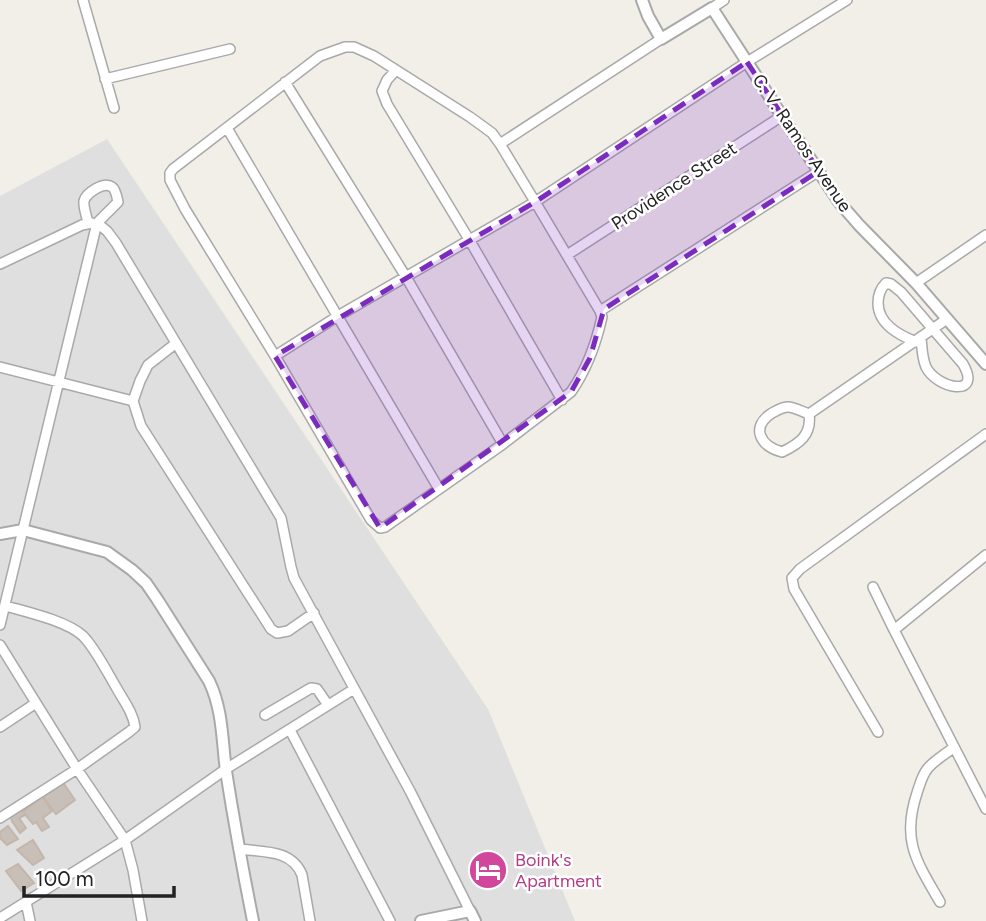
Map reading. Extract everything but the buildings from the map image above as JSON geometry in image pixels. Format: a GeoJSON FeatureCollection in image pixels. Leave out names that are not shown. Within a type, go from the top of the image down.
{"type":"FeatureCollection","features":[{"type":"Feature","properties":{"kind":"street"},"geometry":{"type":"LineString","coordinates":[[83,0],[114,108]]}},
{"type":"Feature","properties":{"kind":"street"},"geometry":{"type":"LineString","coordinates":[[500,144],[724,0]]}},
{"type":"Feature","properties":{"kind":"street"},"geometry":{"type":"LineString","coordinates":[[275,356],[338,316],[535,202],[747,62],[847,0]]}},
{"type":"Feature","properties":{"kind":"street"},"geometry":{"type":"LineString","coordinates":[[644,1],[648,16],[661,39]]}},
{"type":"Feature","properties":{"kind":"street","name":"C. V. Ramos Avenue"},"geometry":{"type":"LineString","coordinates":[[712,8],[839,202],[916,283],[986,364]]}},
{"type":"Feature","properties":{"kind":"street"},"geometry":{"type":"LineString","coordinates":[[345,47],[354,47],[396,70],[481,124],[500,144],[602,317],[587,365],[571,392],[503,444],[380,528],[375,525],[185,209],[170,180],[170,173],[320,56],[345,47]]}},
{"type":"Feature","properties":{"kind":"street"},"geometry":{"type":"LineString","coordinates":[[105,79],[230,49]]}},
{"type":"Feature","properties":{"kind":"street"},"geometry":{"type":"LineString","coordinates":[[396,70],[382,90],[387,104],[562,400]]}},
{"type":"Feature","properties":{"kind":"street"},"geometry":{"type":"LineString","coordinates":[[285,82],[406,277],[503,444]]}},
{"type":"Feature","properties":{"kind":"street","name":"Providence Street"},"geometry":{"type":"LineString","coordinates":[[567,255],[782,117]]}},
{"type":"Feature","properties":{"kind":"street"},"geometry":{"type":"LineString","coordinates":[[227,128],[439,489]]}},
{"type":"Feature","properties":{"kind":"street"},"geometry":{"type":"LineString","coordinates":[[600,311],[819,171]]}},
{"type":"Feature","properties":{"kind":"street"},"geometry":{"type":"LineString","coordinates":[[0,264],[92,223],[107,231],[116,243],[281,518],[290,567],[295,578],[410,791],[472,916],[421,921]]}},
{"type":"Feature","properties":{"kind":"street"},"geometry":{"type":"LineString","coordinates":[[0,625],[59,381],[92,223]]}},
{"type":"Feature","properties":{"kind":"street"},"geometry":{"type":"LineString","coordinates":[[916,283],[986,235]]}},
{"type":"Feature","properties":{"kind":"street"},"geometry":{"type":"LineString","coordinates":[[886,283],[901,292],[963,364],[967,372],[966,384],[961,387],[948,385],[933,376],[924,362],[918,340],[896,332],[881,317],[878,294],[886,283]]}},
{"type":"Feature","properties":{"kind":"street"},"geometry":{"type":"LineString","coordinates":[[809,414],[947,319]]}},
{"type":"Feature","properties":{"kind":"street"},"geometry":{"type":"LineString","coordinates":[[175,344],[148,365],[133,401],[141,426],[271,629],[283,633],[314,613]]}},
{"type":"Feature","properties":{"kind":"street"},"geometry":{"type":"LineString","coordinates":[[0,367],[133,401]]}},
{"type":"Feature","properties":{"kind":"street"},"geometry":{"type":"LineString","coordinates":[[788,407],[809,414],[810,422],[804,438],[782,452],[774,450],[760,435],[760,427],[765,418],[773,412],[788,407]]}},
{"type":"Feature","properties":{"kind":"street"},"geometry":{"type":"LineString","coordinates":[[878,732],[794,589],[792,578],[800,569],[986,434]]}},
{"type":"Feature","properties":{"kind":"street"},"geometry":{"type":"LineString","coordinates":[[0,534],[23,530],[107,552],[132,570],[157,598],[215,694],[219,707],[226,769],[253,921]]}},
{"type":"Feature","properties":{"kind":"street"},"geometry":{"type":"LineString","coordinates":[[894,630],[986,555]]}},
{"type":"Feature","properties":{"kind":"street"},"geometry":{"type":"LineString","coordinates":[[873,587],[986,809]]}},
{"type":"Feature","properties":{"kind":"street"},"geometry":{"type":"LineString","coordinates":[[0,818],[77,769],[135,726],[134,718],[83,636],[47,618],[6,606]]}},
{"type":"Feature","properties":{"kind":"street"},"geometry":{"type":"LineString","coordinates":[[0,645],[125,840],[134,870],[142,921]]}},
{"type":"Feature","properties":{"kind":"street"},"geometry":{"type":"LineString","coordinates":[[265,715],[312,688],[317,689],[328,705]]}},
{"type":"Feature","properties":{"kind":"street"},"geometry":{"type":"LineString","coordinates":[[0,918],[125,840],[226,769],[354,690]]}},
{"type":"Feature","properties":{"kind":"street"},"geometry":{"type":"LineString","coordinates":[[0,727],[36,703]]}},
{"type":"Feature","properties":{"kind":"street"},"geometry":{"type":"LineString","coordinates":[[290,730],[390,921]]}},
{"type":"Feature","properties":{"kind":"street"},"geometry":{"type":"LineString","coordinates":[[940,902],[919,865],[912,844],[911,810],[923,774],[954,747]]}},
{"type":"Feature","properties":{"kind":"street"},"geometry":{"type":"LineString","coordinates":[[239,849],[281,853],[293,861],[302,875],[310,921]]}},
{"type":"Feature","properties":{"kind":"street"},"geometry":{"type":"LineString","coordinates":[[26,902],[30,921]]}},
{"type":"Feature","properties":{"kind":"highlighted area"},"geometry":{"type":"Polygon","coordinates":[[[747,62],[819,171],[604,309],[590,358],[571,392],[380,528],[275,356],[535,202],[747,62]]]}},
{"type":"Feature","properties":{"kind":"shaded area"},"geometry":{"type":"Polygon","coordinates":[[[107,139],[488,709],[575,921],[0,921],[0,196],[107,139]]]}},
{"type":"Feature","properties":{"kind":"place","name":"Boink's Apartment"},"geometry":{"type":"Point","coordinates":[488,870]}}]}
